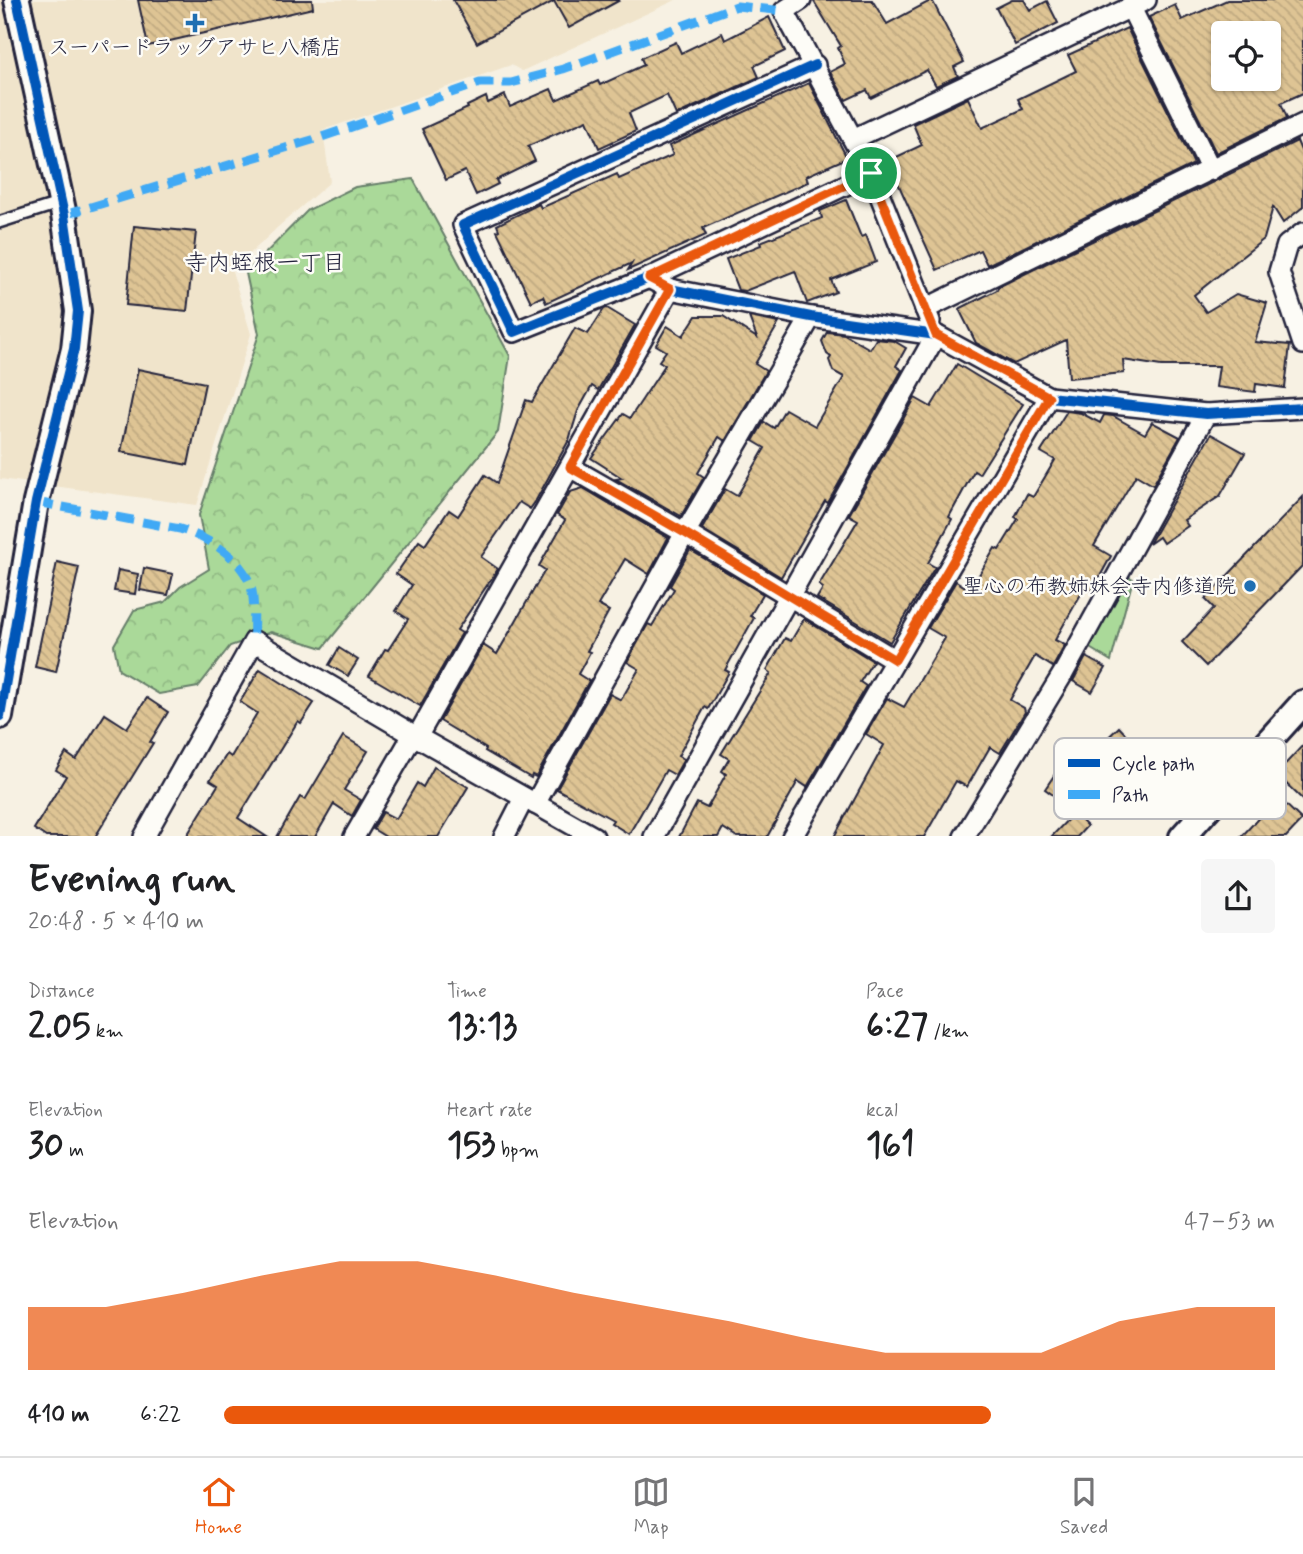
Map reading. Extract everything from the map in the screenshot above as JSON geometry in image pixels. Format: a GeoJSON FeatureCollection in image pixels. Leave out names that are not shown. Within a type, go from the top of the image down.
{"type":"FeatureCollection","features":[{"type":"Feature","properties":{"kind":"street"},"geometry":{"type":"LineString","coordinates":[[0,716],[36,502],[74,349],[78,311],[68,238],[17,0]]}},
{"type":"Feature","properties":{"kind":"street"},"geometry":{"type":"LineString","coordinates":[[801,0],[784,11],[871,173],[936,335]]}},
{"type":"Feature","properties":{"kind":"street"},"geometry":{"type":"LineString","coordinates":[[853,139],[1138,3],[1211,170]]}},
{"type":"Feature","properties":{"kind":"street"},"geometry":{"type":"LineString","coordinates":[[815,65],[463,225],[514,332],[649,278],[871,173]]}},
{"type":"Feature","properties":{"kind":"street"},"geometry":{"type":"LineString","coordinates":[[925,309],[1303,124]]}},
{"type":"Feature","properties":{"kind":"street"},"geometry":{"type":"LineString","coordinates":[[1303,233],[1287,245],[1279,272],[1303,344]]}},
{"type":"Feature","properties":{"kind":"street"},"geometry":{"type":"LineString","coordinates":[[649,278],[670,289],[811,317],[936,335],[1049,397],[1206,414],[1303,408]]}},
{"type":"Feature","properties":{"kind":"street"},"geometry":{"type":"LineString","coordinates":[[354,836],[415,736],[670,289]]}},
{"type":"Feature","properties":{"kind":"street"},"geometry":{"type":"LineString","coordinates":[[504,836],[530,801],[811,317]]}},
{"type":"Feature","properties":{"kind":"street"},"geometry":{"type":"LineString","coordinates":[[654,836],[936,335]]}},
{"type":"Feature","properties":{"kind":"street"},"geometry":{"type":"LineString","coordinates":[[792,836],[1049,397]]}},
{"type":"Feature","properties":{"kind":"street"},"geometry":{"type":"LineString","coordinates":[[964,836],[1064,672],[1206,414]]}},
{"type":"Feature","properties":{"kind":"street"},"geometry":{"type":"LineString","coordinates":[[570,467],[895,660]]}},
{"type":"Feature","properties":{"kind":"street"},"geometry":{"type":"LineString","coordinates":[[144,836],[254,641],[415,736],[594,836]]}},
{"type":"Feature","properties":{"kind":"street"},"geometry":{"type":"LineString","coordinates":[[1271,738],[1303,703]]}},
{"type":"Feature","properties":{"kind":"street"},"geometry":{"type":"LineString","coordinates":[[1181,836],[1197,819]]}},
{"type":"Feature","properties":{"kind":"lane"},"geometry":{"type":"LineString","coordinates":[[0,222],[61,203]]}},
{"type":"Feature","properties":{"kind":"shaded area"},"geometry":{"type":"Polygon","coordinates":[[[0,0],[676,0],[522,71],[511,65],[323,130],[330,182],[232,271],[251,334],[197,505],[0,479],[0,0]]]}},
{"type":"Feature","properties":{"kind":"green space"},"geometry":{"type":"Polygon","coordinates":[[[413,179],[510,356],[498,432],[323,648],[271,632],[230,646],[198,687],[159,694],[119,670],[114,645],[134,610],[165,602],[180,587],[209,569],[199,515],[259,334],[246,273],[308,210],[355,187],[413,179]]]}},
{"type":"Feature","properties":{"kind":"green space"},"geometry":{"type":"Polygon","coordinates":[[[1124,574],[1133,579],[1111,661],[1083,644],[1124,574]]]}},
{"type":"Feature","properties":{"kind":"building","name":"スーパードラッグアサヒ八橋店"},"geometry":{"type":"Polygon","coordinates":[[[138,0],[312,0],[313,8],[148,46],[138,0]]]}},
{"type":"Feature","properties":{"kind":"building"},"geometry":{"type":"Polygon","coordinates":[[[453,0],[620,0],[569,28],[554,1],[477,43],[453,0]]]}},
{"type":"Feature","properties":{"kind":"building"},"geometry":{"type":"Polygon","coordinates":[[[813,0],[872,0],[887,24],[932,0],[964,62],[954,67],[958,76],[936,86],[927,70],[871,98],[867,90],[846,100],[830,72],[845,64],[838,48],[841,46],[813,0]]]}},
{"type":"Feature","properties":{"kind":"building"},"geometry":{"type":"Polygon","coordinates":[[[1012,0],[1024,0],[1030,10],[1047,1],[1058,23],[1015,45],[996,8],[1012,0]]]}},
{"type":"Feature","properties":{"kind":"building"},"geometry":{"type":"Polygon","coordinates":[[[1227,0],[1303,0],[1303,93],[1281,103],[1287,118],[1216,153],[1149,17],[1175,5],[1182,20],[1227,0]]]}},
{"type":"Feature","properties":{"kind":"building"},"geometry":{"type":"Polygon","coordinates":[[[769,17],[785,51],[754,66],[759,77],[676,115],[667,95],[629,113],[636,131],[599,148],[587,120],[528,146],[535,161],[496,180],[498,184],[476,195],[465,171],[446,180],[422,129],[486,97],[488,103],[505,95],[510,107],[551,89],[556,100],[598,81],[600,85],[644,65],[641,58],[676,42],[681,53],[722,33],[725,40],[769,17]]]}},
{"type":"Feature","properties":{"kind":"building"},"geometry":{"type":"Polygon","coordinates":[[[1127,28],[1194,164],[987,265],[980,250],[937,270],[888,161],[922,145],[913,124],[968,98],[982,128],[1023,109],[1018,99],[1076,71],[1068,55],[1127,28]]]}},
{"type":"Feature","properties":{"kind":"building"},"geometry":{"type":"Polygon","coordinates":[[[809,83],[847,158],[806,176],[808,182],[703,228],[706,235],[628,270],[632,263],[546,303],[543,296],[531,302],[497,231],[497,225],[539,204],[541,208],[617,174],[619,179],[673,155],[669,146],[809,83]]]}},
{"type":"Feature","properties":{"kind":"building"},"geometry":{"type":"Polygon","coordinates":[[[1297,141],[1303,155],[1303,207],[1283,223],[1273,207],[1264,239],[1194,295],[1206,312],[1236,294],[1267,303],[1255,342],[1290,345],[1285,388],[1256,384],[1255,392],[1216,387],[1219,366],[1161,366],[1123,360],[1124,373],[1069,378],[1066,340],[1014,364],[976,343],[959,309],[997,290],[998,287],[1297,141]]]}},
{"type":"Feature","properties":{"kind":"building"},"geometry":{"type":"Polygon","coordinates":[[[846,200],[861,237],[866,235],[876,262],[831,280],[836,292],[807,303],[795,271],[745,291],[738,290],[726,259],[761,245],[760,242],[822,218],[820,211],[846,200]]]}},
{"type":"Feature","properties":{"kind":"building"},"geometry":{"type":"Polygon","coordinates":[[[134,226],[196,232],[187,311],[126,305],[134,226]]]}},
{"type":"Feature","properties":{"kind":"building"},"geometry":{"type":"Polygon","coordinates":[[[607,308],[635,325],[598,390],[592,386],[578,411],[569,440],[535,502],[530,509],[519,502],[481,557],[498,569],[457,630],[462,633],[420,706],[369,676],[408,619],[396,611],[412,585],[396,574],[419,541],[425,545],[449,510],[458,516],[485,475],[497,483],[526,400],[532,402],[575,328],[588,334],[607,308]]]}},
{"type":"Feature","properties":{"kind":"building"},"geometry":{"type":"Polygon","coordinates":[[[696,316],[723,316],[757,338],[749,317],[779,323],[755,364],[766,371],[725,441],[719,437],[698,473],[704,477],[681,516],[616,479],[622,478],[591,458],[623,414],[630,418],[665,365],[659,361],[666,351],[656,345],[667,326],[683,336],[696,316]]]}},
{"type":"Feature","properties":{"kind":"building"},"geometry":{"type":"Polygon","coordinates":[[[827,332],[844,334],[870,349],[876,339],[894,341],[906,348],[896,366],[902,370],[828,503],[825,501],[781,577],[702,529],[725,489],[737,496],[765,448],[753,441],[764,422],[774,428],[785,409],[815,426],[844,377],[833,371],[829,360],[831,357],[822,341],[827,332]]]}},
{"type":"Feature","properties":{"kind":"building"},"geometry":{"type":"Polygon","coordinates":[[[957,364],[1023,404],[979,474],[974,471],[928,563],[935,567],[890,642],[817,598],[823,588],[819,585],[858,520],[849,515],[915,398],[931,407],[957,364]]]}},
{"type":"Feature","properties":{"kind":"building"},"geometry":{"type":"Polygon","coordinates":[[[138,369],[205,383],[188,465],[121,452],[138,369]]]}},
{"type":"Feature","properties":{"kind":"building"},"geometry":{"type":"Polygon","coordinates":[[[1067,411],[1081,413],[1100,423],[1104,415],[1113,416],[1145,434],[1152,422],[1180,437],[1153,485],[1136,475],[1094,546],[1111,556],[1092,591],[1085,587],[1055,640],[1065,645],[1053,667],[1035,656],[1010,700],[1024,708],[1025,712],[1000,753],[990,747],[967,787],[956,781],[925,836],[835,836],[884,745],[866,734],[887,698],[904,707],[945,638],[928,628],[956,581],[970,590],[995,548],[999,550],[1018,519],[1015,517],[1027,494],[1033,497],[1055,460],[1041,452],[1067,411]]]}},
{"type":"Feature","properties":{"kind":"building"},"geometry":{"type":"Polygon","coordinates":[[[1211,434],[1245,453],[1220,496],[1184,520],[1188,526],[1163,543],[1159,537],[1149,544],[1211,434]]]}},
{"type":"Feature","properties":{"kind":"building"},"geometry":{"type":"Polygon","coordinates":[[[583,488],[668,538],[649,574],[625,559],[598,605],[609,611],[578,674],[589,681],[536,777],[532,775],[531,778],[440,721],[483,645],[497,654],[545,570],[539,566],[565,520],[557,515],[570,492],[583,488]]]}},
{"type":"Feature","properties":{"kind":"building","name":"聖心の布教姉妹会寺内修道院"},"geometry":{"type":"Polygon","coordinates":[[[1303,497],[1303,565],[1206,666],[1182,642],[1214,608],[1205,599],[1303,497]]]}},
{"type":"Feature","properties":{"kind":"building"},"geometry":{"type":"Polygon","coordinates":[[[690,550],[763,594],[750,616],[754,618],[725,670],[729,672],[708,709],[705,707],[678,756],[684,759],[675,775],[666,770],[629,834],[611,823],[613,820],[557,789],[610,694],[621,700],[639,669],[627,662],[648,624],[652,626],[674,589],[670,586],[690,550]]]}},
{"type":"Feature","properties":{"kind":"building"},"geometry":{"type":"Polygon","coordinates":[[[57,562],[79,567],[56,672],[35,667],[57,562]]]}},
{"type":"Feature","properties":{"kind":"building"},"geometry":{"type":"Polygon","coordinates":[[[144,568],[173,574],[168,595],[140,590],[144,568]]]}},
{"type":"Feature","properties":{"kind":"building"},"geometry":{"type":"Polygon","coordinates":[[[118,570],[138,574],[135,594],[114,591],[118,570]]]}},
{"type":"Feature","properties":{"kind":"building"},"geometry":{"type":"Polygon","coordinates":[[[804,619],[873,661],[860,682],[866,686],[807,787],[798,781],[768,836],[735,836],[723,828],[719,836],[680,836],[697,803],[707,808],[726,774],[722,771],[729,759],[721,754],[771,673],[767,670],[785,638],[791,641],[804,619]]]}},
{"type":"Feature","properties":{"kind":"building"},"geometry":{"type":"Polygon","coordinates":[[[339,648],[358,660],[348,676],[329,665],[339,648]]]}},
{"type":"Feature","properties":{"kind":"building"},"geometry":{"type":"Polygon","coordinates":[[[1086,657],[1106,668],[1092,692],[1073,681],[1086,657]]]}},
{"type":"Feature","properties":{"kind":"building"},"geometry":{"type":"Polygon","coordinates":[[[260,669],[314,703],[301,723],[298,721],[238,818],[265,836],[187,836],[218,785],[210,780],[227,754],[231,757],[257,713],[240,702],[260,669]]]}},
{"type":"Feature","properties":{"kind":"building"},"geometry":{"type":"Polygon","coordinates":[[[147,698],[168,712],[150,742],[153,743],[96,836],[44,836],[34,829],[66,776],[56,770],[66,753],[76,760],[105,714],[127,728],[147,698]]]}},
{"type":"Feature","properties":{"kind":"building"},"geometry":{"type":"Polygon","coordinates":[[[1119,727],[1129,738],[1107,738],[1119,727]]]}},
{"type":"Feature","properties":{"kind":"building"},"geometry":{"type":"Polygon","coordinates":[[[343,736],[368,751],[344,790],[361,800],[352,816],[334,804],[316,836],[278,836],[300,797],[305,800],[343,736]]]}},
{"type":"Feature","properties":{"kind":"building"},"geometry":{"type":"Polygon","coordinates":[[[1303,745],[1303,800],[1286,784],[1286,763],[1303,745]]]}},
{"type":"Feature","properties":{"kind":"building"},"geometry":{"type":"Polygon","coordinates":[[[434,767],[468,787],[439,836],[384,836],[373,829],[383,812],[396,819],[417,783],[423,787],[434,767]]]}},
{"type":"Feature","properties":{"kind":"building"},"geometry":{"type":"Polygon","coordinates":[[[1054,776],[1054,796],[1045,789],[1054,776]]]}},
{"type":"Feature","properties":{"kind":"building"},"geometry":{"type":"Polygon","coordinates":[[[1286,805],[1302,820],[1287,836],[1242,836],[1258,819],[1286,819],[1286,805]]]}},
{"type":"Feature","properties":{"kind":"building"},"geometry":{"type":"Polygon","coordinates":[[[1068,819],[1080,819],[1087,826],[1078,836],[1052,836],[1068,819]]]}},
{"type":"Feature","properties":{"kind":"marked path"},"geometry":{"type":"LineString","coordinates":[[64,215],[322,137],[480,83],[511,83],[563,69],[737,6],[784,11]]}},
{"type":"Feature","properties":{"kind":"marked path"},"geometry":{"type":"LineString","coordinates":[[36,502],[180,529],[214,544],[234,560],[248,580],[253,597],[254,641]]}},
{"type":"Feature","properties":{"kind":"cycle path"},"geometry":{"type":"LineString","coordinates":[[0,716],[36,502],[74,349],[78,311],[64,215],[17,0]]}},
{"type":"Feature","properties":{"kind":"cycle path"},"geometry":{"type":"LineString","coordinates":[[815,65],[463,225],[514,332],[649,278],[871,173]]}},
{"type":"Feature","properties":{"kind":"cycle path"},"geometry":{"type":"LineString","coordinates":[[649,278],[670,289],[811,317],[936,335],[1049,397],[1206,414],[1303,408]]}},
{"type":"Feature","properties":{"kind":"place","name":"スーパードラッグアサヒ八橋店"},"geometry":{"type":"Point","coordinates":[195,23]}},
{"type":"Feature","properties":{"kind":"place","name":"聖心の布教姉妹会寺内修道院"},"geometry":{"type":"Point","coordinates":[1250,586]}},
{"type":"Feature","properties":{"kind":"district","name":"寺内蛭根一丁目"},"geometry":{"type":"Point","coordinates":[265,262]}},
{"type":"Feature","properties":{"kind":"route"},"geometry":{"type":"LineString","coordinates":[[871,173],[936,335],[1049,397],[895,660],[570,467],[670,289],[649,278],[871,173]]}}]}
